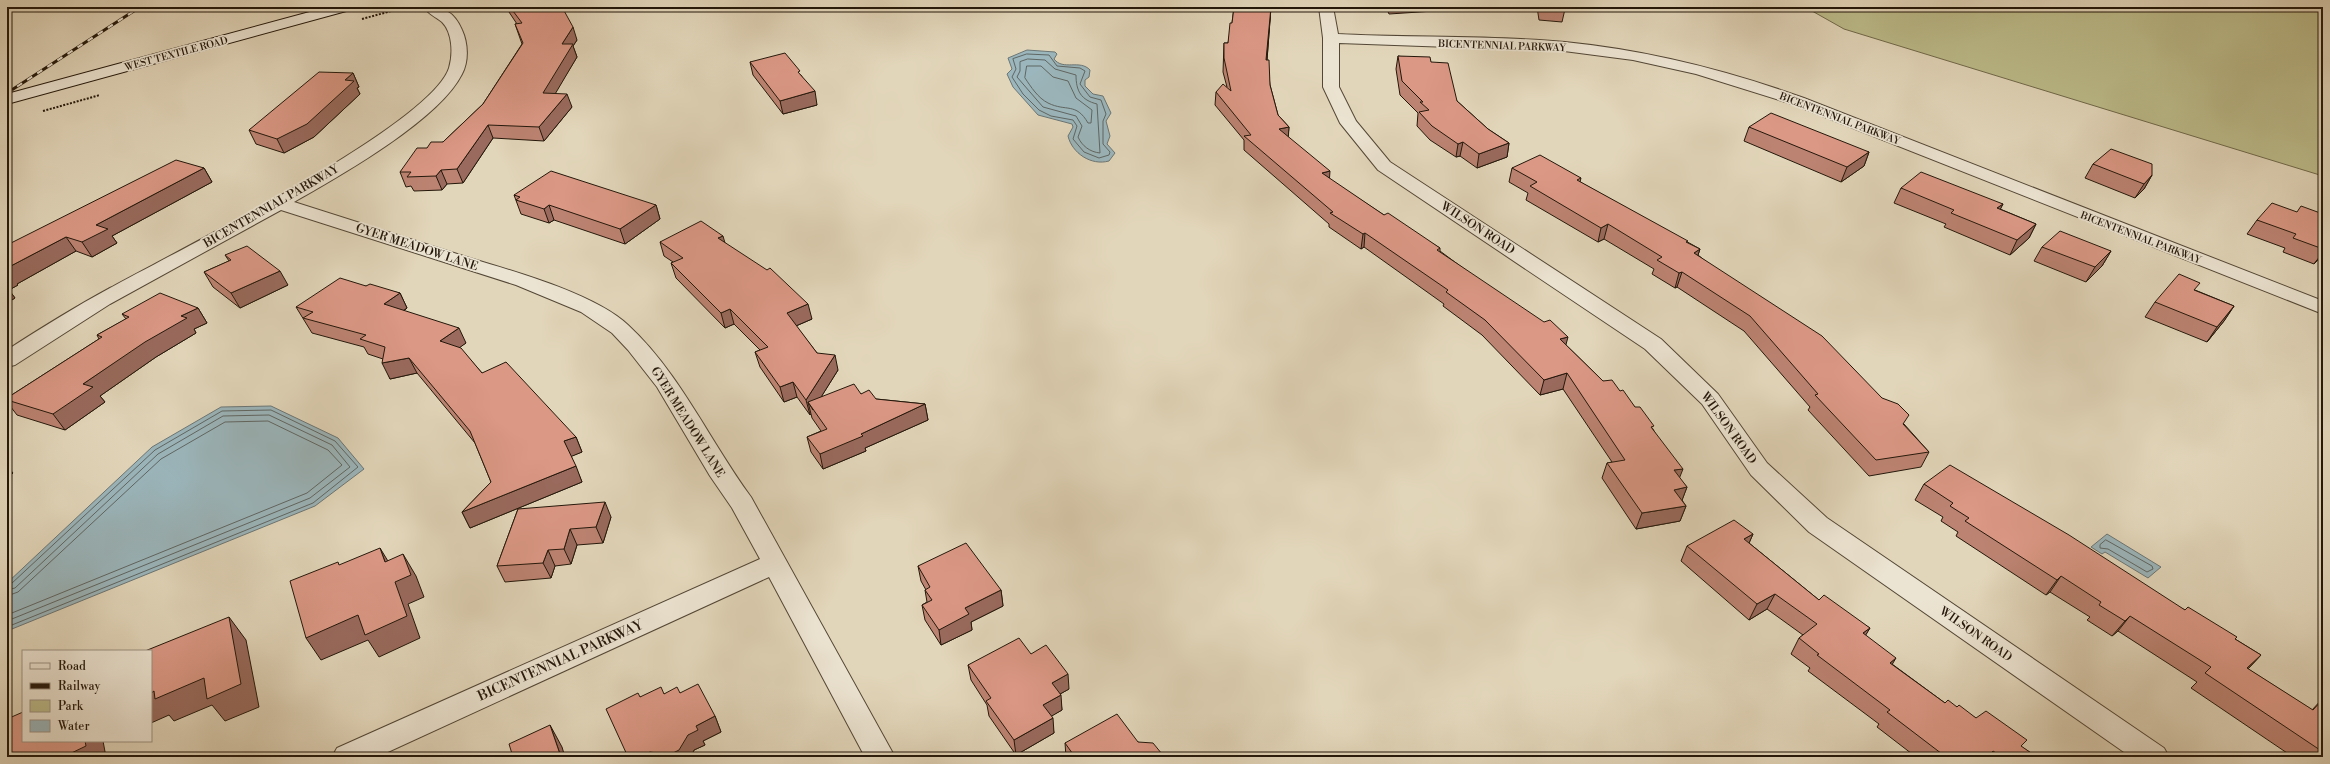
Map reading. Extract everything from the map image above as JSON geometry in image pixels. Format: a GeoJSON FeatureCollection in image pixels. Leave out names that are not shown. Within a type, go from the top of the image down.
{"type":"FeatureCollection","features":[{"type":"Feature","properties":{"kind":"street","name":"WEST TEXTILE ROAD"},"geometry":{"type":"LineString","coordinates":[[7,100],[345,7]]}},
{"type":"Feature","properties":{"kind":"street","name":"BICENTENNIAL PARKWAY"},"geometry":{"type":"LineString","coordinates":[[7,360],[116,293],[278,203],[376,144],[410,119],[441,90],[455,72],[459,49],[456,35],[450,22],[431,7]]}},
{"type":"Feature","properties":{"kind":"street","name":"WILSON ROAD"},"geometry":{"type":"LineString","coordinates":[[1326,7],[1331,38],[1331,87],[1348,122],[1384,166],[1653,344],[1710,399],[1758,469],[1818,525],[2154,757]]}},
{"type":"Feature","properties":{"kind":"street","name":"BICENTENNIAL PARKWAY"},"geometry":{"type":"LineString","coordinates":[[1331,38],[1547,46],[1647,58],[1718,75],[1785,96],[2323,308]]}},
{"type":"Feature","properties":{"kind":"street","name":"GYER MEADOW LANE"},"geometry":{"type":"LineString","coordinates":[[278,203],[523,281],[588,308],[619,328],[666,383],[718,470],[742,503],[880,757]]}},
{"type":"Feature","properties":{"kind":"street","name":"BICENTENNIAL PARKWAY"},"geometry":{"type":"LineString","coordinates":[[347,757],[774,564]]}},
{"type":"Feature","properties":{"kind":"path"},"geometry":{"type":"LineString","coordinates":[[396,10],[406,7]]}},
{"type":"Feature","properties":{"kind":"green space"},"geometry":{"type":"Polygon","coordinates":[[[1805,7],[2323,7],[2323,176],[1844,29],[1805,7]]]}},
{"type":"Feature","properties":{"kind":"water"},"geometry":{"type":"Polygon","coordinates":[[[1027,50],[1055,52],[1057,54],[1054,59],[1058,62],[1067,65],[1081,65],[1090,70],[1089,77],[1085,80],[1085,86],[1093,94],[1103,96],[1111,113],[1106,121],[1110,136],[1107,144],[1115,153],[1109,161],[1096,162],[1083,157],[1074,148],[1068,136],[1073,127],[1072,124],[1038,115],[1013,87],[1007,74],[1012,69],[1008,58],[1027,50]]]}},
{"type":"Feature","properties":{"kind":"water"},"geometry":{"type":"Polygon","coordinates":[[[271,406],[338,438],[364,469],[315,506],[7,631],[7,583],[152,447],[221,407],[271,406]]]}},
{"type":"Feature","properties":{"kind":"water"},"geometry":{"type":"Polygon","coordinates":[[[2107,534],[2161,567],[2148,578],[2105,552],[2102,554],[2091,547],[2107,534]]]}},
{"type":"Feature","properties":{"kind":"building"},"geometry":{"type":"Polygon","coordinates":[[[510,7],[562,7],[573,27],[562,44],[573,44],[543,93],[567,94],[539,127],[488,125],[457,169],[441,170],[436,176],[407,177],[411,172],[400,172],[417,148],[427,148],[431,142],[443,142],[483,104],[523,43],[515,24],[522,23],[510,7]]]}},
{"type":"Feature","properties":{"kind":"building"},"geometry":{"type":"Polygon","coordinates":[[[1234,7],[1271,7],[1266,60],[1269,60],[1270,85],[1278,115],[1289,127],[1279,129],[1330,171],[1322,173],[1384,215],[1388,213],[1440,248],[1437,250],[1544,322],[1550,320],[1568,337],[1560,339],[1603,381],[1612,380],[1620,391],[1623,390],[1635,407],[1640,407],[1654,426],[1651,427],[1683,469],[1674,470],[1687,487],[1674,490],[1686,506],[1642,513],[1607,463],[1625,460],[1567,373],[1544,380],[1485,320],[1446,292],[1448,290],[1365,233],[1363,234],[1330,213],[1333,212],[1244,136],[1251,135],[1216,92],[1223,84],[1231,91],[1224,58],[1224,43],[1228,43],[1230,23],[1232,23],[1234,7]]]}},
{"type":"Feature","properties":{"kind":"building"},"geometry":{"type":"Polygon","coordinates":[[[1565,7],[1565,9],[1541,8],[1565,7]]]}},
{"type":"Feature","properties":{"kind":"building"},"geometry":{"type":"Polygon","coordinates":[[[785,53],[800,71],[798,72],[815,91],[780,101],[750,62],[785,53]]]}},
{"type":"Feature","properties":{"kind":"building"},"geometry":{"type":"Polygon","coordinates":[[[1398,56],[1430,57],[1431,62],[1448,63],[1457,101],[1488,129],[1509,143],[1479,154],[1463,142],[1458,144],[1432,126],[1419,112],[1429,110],[1402,81],[1398,56]]]}},
{"type":"Feature","properties":{"kind":"building"},"geometry":{"type":"Polygon","coordinates":[[[319,72],[353,73],[345,80],[354,81],[307,124],[277,139],[249,130],[319,72]]]}},
{"type":"Feature","properties":{"kind":"building"},"geometry":{"type":"Polygon","coordinates":[[[1771,113],[1869,152],[1847,167],[1749,127],[1771,113]]]}},
{"type":"Feature","properties":{"kind":"building"},"geometry":{"type":"Polygon","coordinates":[[[2111,149],[2152,164],[2152,175],[2144,184],[2093,164],[2111,149]]]}},
{"type":"Feature","properties":{"kind":"building"},"geometry":{"type":"Polygon","coordinates":[[[1540,155],[1581,178],[1577,180],[1688,241],[1686,242],[1700,249],[1694,253],[1822,336],[1882,398],[1898,404],[1909,415],[1903,424],[1929,452],[1876,460],[1815,395],[1818,394],[1750,316],[1682,272],[1679,273],[1657,260],[1662,257],[1608,224],[1601,228],[1530,186],[1537,182],[1512,168],[1540,155]]]}},
{"type":"Feature","properties":{"kind":"building"},"geometry":{"type":"Polygon","coordinates":[[[176,160],[204,168],[96,225],[108,229],[82,242],[66,237],[7,268],[7,245],[176,160]]]}},
{"type":"Feature","properties":{"kind":"building"},"geometry":{"type":"Polygon","coordinates":[[[551,171],[656,205],[620,229],[549,205],[544,209],[516,200],[520,197],[514,195],[551,171]]]}},
{"type":"Feature","properties":{"kind":"building"},"geometry":{"type":"Polygon","coordinates":[[[1921,172],[2003,204],[1997,208],[2036,224],[2017,240],[1951,213],[1954,210],[1901,188],[1921,172]]]}},
{"type":"Feature","properties":{"kind":"building"},"geometry":{"type":"Polygon","coordinates":[[[2272,203],[2297,212],[2301,206],[2323,214],[2323,218],[2321,220],[2323,221],[2323,249],[2293,238],[2296,234],[2257,220],[2272,203]]]}},
{"type":"Feature","properties":{"kind":"building"},"geometry":{"type":"Polygon","coordinates":[[[701,221],[723,236],[718,238],[767,270],[770,268],[808,304],[787,313],[817,353],[835,355],[806,400],[793,382],[780,387],[755,352],[768,347],[730,309],[721,313],[671,263],[683,258],[660,242],[701,221]]]}},
{"type":"Feature","properties":{"kind":"building"},"geometry":{"type":"Polygon","coordinates":[[[2060,231],[2111,251],[2095,267],[2042,247],[2060,231]]]}},
{"type":"Feature","properties":{"kind":"building"},"geometry":{"type":"Polygon","coordinates":[[[247,246],[280,271],[231,293],[204,272],[231,260],[225,255],[247,246]]]}},
{"type":"Feature","properties":{"kind":"building"},"geometry":{"type":"Polygon","coordinates":[[[2179,274],[2200,283],[2194,290],[2234,306],[2217,327],[2155,302],[2179,274]]]}},
{"type":"Feature","properties":{"kind":"building"},"geometry":{"type":"Polygon","coordinates":[[[340,278],[366,286],[370,284],[400,293],[384,304],[459,328],[440,341],[461,348],[482,373],[506,362],[576,437],[564,441],[576,466],[462,512],[491,482],[470,431],[409,358],[382,363],[385,347],[360,339],[366,335],[303,318],[313,312],[296,307],[340,278]]]}},
{"type":"Feature","properties":{"kind":"building"},"geometry":{"type":"Polygon","coordinates":[[[160,293],[198,308],[181,316],[187,318],[145,342],[83,384],[93,387],[53,414],[7,400],[7,398],[102,337],[97,335],[129,317],[122,314],[160,293]]]}},
{"type":"Feature","properties":{"kind":"building"},"geometry":{"type":"Polygon","coordinates":[[[854,384],[861,394],[869,390],[876,399],[925,404],[861,434],[863,436],[820,454],[807,437],[827,429],[808,402],[854,384]]]}},
{"type":"Feature","properties":{"kind":"building"},"geometry":{"type":"Polygon","coordinates":[[[1950,465],[2069,535],[2185,610],[2188,607],[2237,637],[2235,639],[2261,655],[2247,668],[2313,710],[2323,699],[2323,752],[2205,673],[2211,667],[2130,616],[2125,621],[2099,605],[2101,602],[2061,576],[2057,580],[1965,521],[1969,518],[1950,506],[1953,503],[1924,484],[1950,465]]]}},
{"type":"Feature","properties":{"kind":"building"},"geometry":{"type":"Polygon","coordinates":[[[605,502],[596,527],[570,529],[564,549],[548,550],[543,563],[497,566],[518,509],[605,502]]]}},
{"type":"Feature","properties":{"kind":"building"},"geometry":{"type":"Polygon","coordinates":[[[1734,520],[1753,534],[1744,539],[1819,600],[1824,595],[1870,628],[1863,633],[1896,658],[1890,663],[1945,703],[1948,700],[1957,707],[1959,705],[1976,718],[1986,711],[2027,740],[2021,746],[2037,757],[2002,757],[1993,751],[1987,757],[1946,757],[1887,712],[1890,710],[1817,655],[1819,654],[1799,638],[1817,624],[1775,594],[1757,604],[1687,546],[1734,520]]]}},
{"type":"Feature","properties":{"kind":"building"},"geometry":{"type":"Polygon","coordinates":[[[966,543],[1001,590],[965,608],[969,614],[939,630],[922,605],[932,600],[925,590],[930,587],[918,566],[966,543]]]}},
{"type":"Feature","properties":{"kind":"building"},"geometry":{"type":"Polygon","coordinates":[[[380,548],[385,562],[403,554],[411,575],[395,582],[407,616],[365,635],[358,615],[306,638],[290,581],[338,562],[339,565],[380,548]]]}},
{"type":"Feature","properties":{"kind":"building"},"geometry":{"type":"Polygon","coordinates":[[[229,617],[241,684],[207,699],[204,678],[155,699],[154,691],[152,692],[152,650],[147,650],[229,617]]]}},
{"type":"Feature","properties":{"kind":"building"},"geometry":{"type":"Polygon","coordinates":[[[1019,638],[1031,654],[1046,645],[1068,674],[1052,683],[1061,695],[1043,705],[1053,718],[1014,740],[986,701],[991,698],[968,665],[1019,638]]]}},
{"type":"Feature","properties":{"kind":"building"},"geometry":{"type":"Polygon","coordinates":[[[698,684],[715,716],[696,726],[698,730],[688,735],[679,750],[669,755],[650,752],[640,757],[628,757],[606,709],[638,693],[640,697],[661,687],[664,694],[677,687],[680,693],[698,684]]]}},
{"type":"Feature","properties":{"kind":"building"},"geometry":{"type":"Polygon","coordinates":[[[22,712],[22,742],[85,742],[86,746],[63,757],[7,757],[7,719],[22,712]]]}},
{"type":"Feature","properties":{"kind":"building"},"geometry":{"type":"Polygon","coordinates":[[[1117,714],[1138,742],[1153,743],[1162,754],[1161,757],[1075,757],[1065,743],[1117,714]]]}},
{"type":"Feature","properties":{"kind":"building"},"geometry":{"type":"Polygon","coordinates":[[[550,725],[561,757],[513,757],[509,744],[550,725]]]}},
{"type":"Feature","properties":{"kind":"railway"},"geometry":{"type":"LineString","coordinates":[[7,93],[140,7]]}}]}
